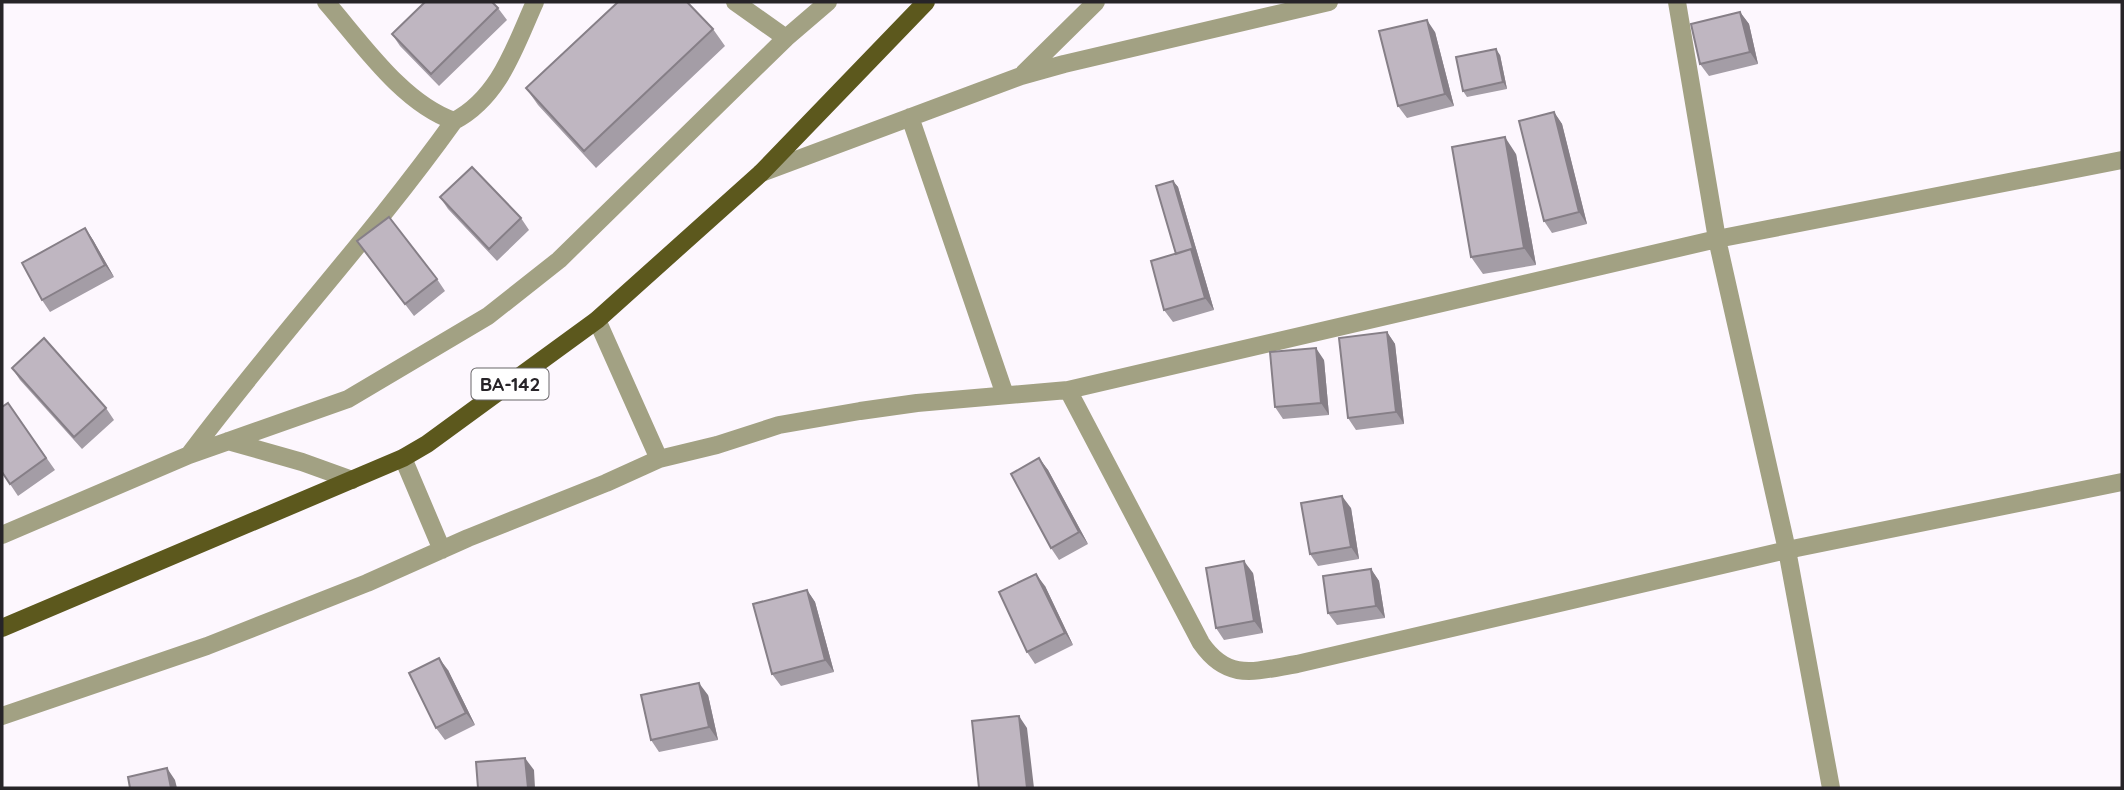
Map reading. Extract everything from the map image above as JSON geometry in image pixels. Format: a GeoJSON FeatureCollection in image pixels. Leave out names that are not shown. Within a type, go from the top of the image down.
{"type":"FeatureCollection","features":[{"type":"Feature","properties":{"kind":"main road","name":"BA-142"},"geometry":{"type":"LineString","coordinates":[[2,628],[403,458],[427,444],[597,320],[761,173],[926,2]]}},
{"type":"Feature","properties":{"kind":"street"},"geometry":{"type":"LineString","coordinates":[[326,2],[407,92],[427,108],[454,121]]}},
{"type":"Feature","properties":{"kind":"street"},"geometry":{"type":"LineString","coordinates":[[189,455],[232,397],[360,245],[454,121],[487,96],[509,60],[535,2]]}},
{"type":"Feature","properties":{"kind":"street"},"geometry":{"type":"LineString","coordinates":[[735,2],[786,38]]}},
{"type":"Feature","properties":{"kind":"street"},"geometry":{"type":"LineString","coordinates":[[2,535],[189,455],[348,399],[488,316],[559,260],[786,38],[828,2]]}},
{"type":"Feature","properties":{"kind":"street"},"geometry":{"type":"LineString","coordinates":[[1021,76],[1096,2]]}},
{"type":"Feature","properties":{"kind":"street"},"geometry":{"type":"LineString","coordinates":[[761,173],[1021,76],[1329,2]]}},
{"type":"Feature","properties":{"kind":"street"},"geometry":{"type":"LineString","coordinates":[[1677,2],[1717,239],[1787,550],[1831,788]]}},
{"type":"Feature","properties":{"kind":"street"},"geometry":{"type":"LineString","coordinates":[[910,117],[1005,394]]}},
{"type":"Feature","properties":{"kind":"street"},"geometry":{"type":"LineString","coordinates":[[2,716],[207,646],[367,583],[659,459],[717,445],[779,425],[916,403],[1068,390],[1717,239],[2122,160]]}},
{"type":"Feature","properties":{"kind":"street"},"geometry":{"type":"LineString","coordinates":[[597,320],[659,459]]}},
{"type":"Feature","properties":{"kind":"street"},"geometry":{"type":"LineString","coordinates":[[1068,390],[1189,624],[1211,657],[1231,669],[1246,671],[1297,664],[1787,550],[2122,482]]}},
{"type":"Feature","properties":{"kind":"street"},"geometry":{"type":"LineString","coordinates":[[228,441],[302,462],[352,480]]}},
{"type":"Feature","properties":{"kind":"street"},"geometry":{"type":"LineString","coordinates":[[403,458],[442,550]]}},
{"type":"Feature","properties":{"kind":"building"},"geometry":{"type":"Polygon","coordinates":[[[425,2],[492,2],[498,8],[431,74],[392,34],[425,2]]]}},
{"type":"Feature","properties":{"kind":"building"},"geometry":{"type":"Polygon","coordinates":[[[618,2],[687,2],[713,29],[584,151],[526,88],[618,2]]]}},
{"type":"Feature","properties":{"kind":"building"},"geometry":{"type":"Polygon","coordinates":[[[1740,12],[1750,52],[1700,64],[1691,24],[1740,12]]]}},
{"type":"Feature","properties":{"kind":"building"},"geometry":{"type":"Polygon","coordinates":[[[1427,20],[1445,94],[1398,106],[1379,31],[1427,20]]]}},
{"type":"Feature","properties":{"kind":"building"},"geometry":{"type":"Polygon","coordinates":[[[1496,49],[1503,82],[1463,91],[1456,57],[1496,49]]]}},
{"type":"Feature","properties":{"kind":"building"},"geometry":{"type":"Polygon","coordinates":[[[1554,112],[1579,212],[1544,221],[1519,121],[1554,112]]]}},
{"type":"Feature","properties":{"kind":"building"},"geometry":{"type":"Polygon","coordinates":[[[1505,137],[1524,248],[1471,257],[1452,147],[1505,137]]]}},
{"type":"Feature","properties":{"kind":"building"},"geometry":{"type":"Polygon","coordinates":[[[472,167],[521,218],[489,249],[440,197],[472,167]]]}},
{"type":"Feature","properties":{"kind":"building"},"geometry":{"type":"Polygon","coordinates":[[[1173,181],[1195,255],[1191,249],[1176,254],[1156,186],[1173,181]]]}},
{"type":"Feature","properties":{"kind":"building"},"geometry":{"type":"Polygon","coordinates":[[[389,217],[437,279],[405,304],[357,241],[389,217]]]}},
{"type":"Feature","properties":{"kind":"building"},"geometry":{"type":"Polygon","coordinates":[[[85,228],[105,265],[42,300],[22,263],[85,228]]]}},
{"type":"Feature","properties":{"kind":"building"},"geometry":{"type":"Polygon","coordinates":[[[1191,249],[1205,298],[1164,310],[1151,261],[1191,249]]]}},
{"type":"Feature","properties":{"kind":"building"},"geometry":{"type":"Polygon","coordinates":[[[1387,332],[1396,412],[1348,418],[1339,338],[1387,332]]]}},
{"type":"Feature","properties":{"kind":"building"},"geometry":{"type":"Polygon","coordinates":[[[44,338],[106,408],[74,437],[12,368],[44,338]]]}},
{"type":"Feature","properties":{"kind":"building"},"geometry":{"type":"Polygon","coordinates":[[[1316,348],[1321,403],[1275,407],[1270,352],[1316,348]]]}},
{"type":"Feature","properties":{"kind":"building"},"geometry":{"type":"Polygon","coordinates":[[[8,403],[46,458],[10,484],[2,472],[2,407],[8,403]]]}},
{"type":"Feature","properties":{"kind":"building"},"geometry":{"type":"Polygon","coordinates":[[[1039,458],[1079,532],[1051,548],[1011,474],[1039,458]]]}},
{"type":"Feature","properties":{"kind":"building"},"geometry":{"type":"Polygon","coordinates":[[[1342,496],[1351,547],[1310,554],[1301,503],[1342,496]]]}},
{"type":"Feature","properties":{"kind":"building"},"geometry":{"type":"Polygon","coordinates":[[[1244,561],[1254,621],[1216,628],[1206,568],[1244,561]]]}},
{"type":"Feature","properties":{"kind":"building"},"geometry":{"type":"Polygon","coordinates":[[[1371,569],[1376,606],[1328,613],[1323,576],[1371,569]]]}},
{"type":"Feature","properties":{"kind":"building"},"geometry":{"type":"Polygon","coordinates":[[[1036,574],[1065,633],[1027,652],[999,592],[1036,574]]]}},
{"type":"Feature","properties":{"kind":"building"},"geometry":{"type":"Polygon","coordinates":[[[807,590],[825,660],[772,674],[753,604],[807,590]]]}},
{"type":"Feature","properties":{"kind":"building"},"geometry":{"type":"Polygon","coordinates":[[[439,658],[466,713],[436,728],[409,673],[439,658]]]}},
{"type":"Feature","properties":{"kind":"building"},"geometry":{"type":"Polygon","coordinates":[[[699,683],[709,727],[651,740],[641,695],[699,683]]]}},
{"type":"Feature","properties":{"kind":"building"},"geometry":{"type":"Polygon","coordinates":[[[1019,716],[1027,788],[979,788],[972,721],[1019,716]]]}},
{"type":"Feature","properties":{"kind":"building"},"geometry":{"type":"Polygon","coordinates":[[[525,758],[528,788],[478,788],[476,762],[525,758]]]}},
{"type":"Feature","properties":{"kind":"building"},"geometry":{"type":"Polygon","coordinates":[[[167,768],[171,788],[130,788],[128,777],[167,768]]]}}]}
